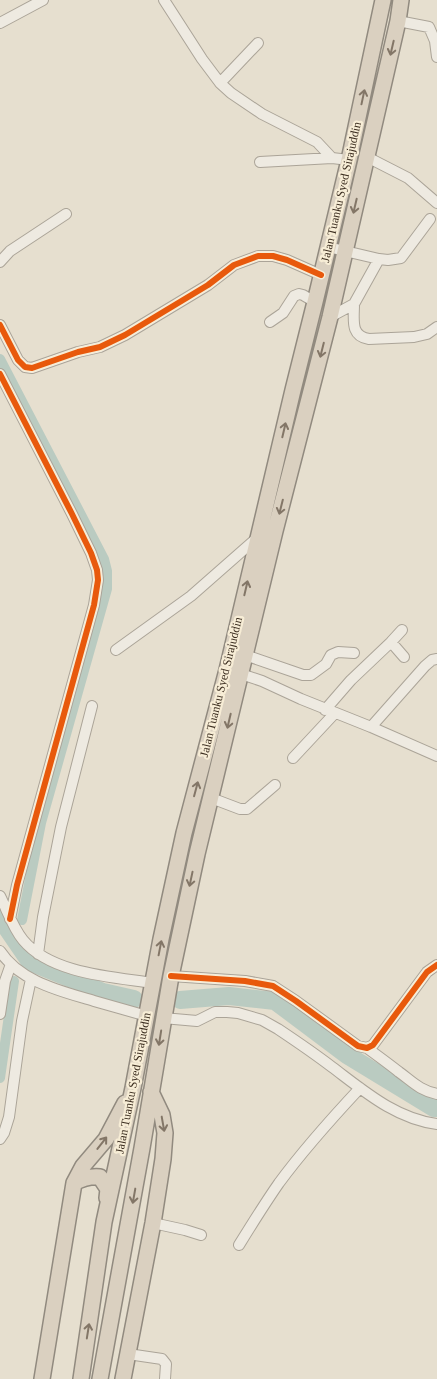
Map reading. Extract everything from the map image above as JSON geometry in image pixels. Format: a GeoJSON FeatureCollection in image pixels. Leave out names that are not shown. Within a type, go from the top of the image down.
{"type":"FeatureCollection","features":[{"type":"Feature","properties":{"kind":"highway","name":"Jalan Tuanku Syed Sirajuddin"},"geometry":{"type":"LineString","coordinates":[[100,1379],[142,1148],[163,1018],[197,854],[211,798],[258,538],[349,160],[383,0]]}},
{"type":"Feature","properties":{"kind":"highway","name":"Jalan Tuanku Syed Sirajuddin"},"geometry":{"type":"LineString","coordinates":[[80,1379],[104,1222],[184,833],[234,672],[245,655],[330,317],[398,21],[401,0]]}},
{"type":"Feature","properties":{"kind":"highway"},"geometry":{"type":"LineString","coordinates":[[42,1379],[74,1183],[83,1166],[106,1139],[133,1088]]}},
{"type":"Feature","properties":{"kind":"highway"},"geometry":{"type":"LineString","coordinates":[[123,1379],[164,1159],[165,1133],[162,1115],[151,1092]]}},
{"type":"Feature","properties":{"kind":"highway"},"geometry":{"type":"LineString","coordinates":[[142,1148],[149,1139],[155,1139],[164,1159]]}},
{"type":"Feature","properties":{"kind":"highway"},"geometry":{"type":"LineString","coordinates":[[74,1183],[82,1178],[100,1177],[108,1189],[104,1222]]}},
{"type":"Feature","properties":{"kind":"street"},"geometry":{"type":"LineString","coordinates":[[0,23],[43,0]]}},
{"type":"Feature","properties":{"kind":"street"},"geometry":{"type":"LineString","coordinates":[[164,0],[220,83],[231,93],[262,114],[317,142],[332,158]]}},
{"type":"Feature","properties":{"kind":"street"},"geometry":{"type":"LineString","coordinates":[[398,21],[429,27],[435,41],[437,57]]}},
{"type":"Feature","properties":{"kind":"street"},"geometry":{"type":"LineString","coordinates":[[220,83],[258,43]]}},
{"type":"Feature","properties":{"kind":"street"},"geometry":{"type":"LineString","coordinates":[[367,157],[408,178],[437,203]]}},
{"type":"Feature","properties":{"kind":"street"},"geometry":{"type":"LineString","coordinates":[[260,162],[332,158],[349,160]]}},
{"type":"Feature","properties":{"kind":"street"},"geometry":{"type":"LineString","coordinates":[[0,262],[10,251],[66,214]]}},
{"type":"Feature","properties":{"kind":"street"},"geometry":{"type":"LineString","coordinates":[[328,247],[379,259],[401,258],[430,218]]}},
{"type":"Feature","properties":{"kind":"street"},"geometry":{"type":"LineString","coordinates":[[0,325],[18,360],[25,367],[32,368],[78,352],[100,347],[125,335],[208,285],[234,265],[258,256],[273,256],[287,260],[322,275]]}},
{"type":"Feature","properties":{"kind":"street"},"geometry":{"type":"LineString","coordinates":[[379,259],[354,304],[354,324],[357,334],[362,338],[369,339],[414,337],[427,334],[437,327]]}},
{"type":"Feature","properties":{"kind":"street"},"geometry":{"type":"LineString","coordinates":[[270,322],[283,313],[294,296],[303,295],[316,302]]}},
{"type":"Feature","properties":{"kind":"street"},"geometry":{"type":"LineString","coordinates":[[330,317],[354,304]]}},
{"type":"Feature","properties":{"kind":"street"},"geometry":{"type":"LineString","coordinates":[[0,374],[91,553],[97,570],[98,580],[94,605],[17,885],[10,919]]}},
{"type":"Feature","properties":{"kind":"street"},"geometry":{"type":"LineString","coordinates":[[116,650],[191,596],[258,538]]}},
{"type":"Feature","properties":{"kind":"street"},"geometry":{"type":"LineString","coordinates":[[293,758],[330,711],[351,680],[402,630]]}},
{"type":"Feature","properties":{"kind":"street"},"geometry":{"type":"LineString","coordinates":[[391,642],[404,657]]}},
{"type":"Feature","properties":{"kind":"street"},"geometry":{"type":"LineString","coordinates":[[245,655],[310,676],[326,664],[332,655],[338,652],[354,653]]}},
{"type":"Feature","properties":{"kind":"street"},"geometry":{"type":"LineString","coordinates":[[371,726],[424,666],[437,659]]}},
{"type":"Feature","properties":{"kind":"street"},"geometry":{"type":"LineString","coordinates":[[234,672],[262,681],[330,711],[371,726],[437,756]]}},
{"type":"Feature","properties":{"kind":"street"},"geometry":{"type":"LineString","coordinates":[[38,954],[61,827],[92,706]]}},
{"type":"Feature","properties":{"kind":"street"},"geometry":{"type":"LineString","coordinates":[[211,798],[240,809],[247,809],[275,785]]}},
{"type":"Feature","properties":{"kind":"street"},"geometry":{"type":"LineString","coordinates":[[0,896],[10,919],[23,940],[38,954],[64,966],[90,974],[153,983]]}},
{"type":"Feature","properties":{"kind":"street"},"geometry":{"type":"LineString","coordinates":[[4,958],[31,979],[59,991],[147,1016]]}},
{"type":"Feature","properties":{"kind":"street"},"geometry":{"type":"LineString","coordinates":[[0,1014],[5,981],[4,958]]}},
{"type":"Feature","properties":{"kind":"street"},"geometry":{"type":"LineString","coordinates":[[367,1048],[373,1045],[427,972],[437,965]]}},
{"type":"Feature","properties":{"kind":"street"},"geometry":{"type":"LineString","coordinates":[[171,976],[245,981],[273,986],[296,1000],[358,1046],[367,1048],[417,1087],[437,1094]]}},
{"type":"Feature","properties":{"kind":"street"},"geometry":{"type":"LineString","coordinates":[[0,1140],[10,1117],[22,1021],[31,979]]}},
{"type":"Feature","properties":{"kind":"street"},"geometry":{"type":"LineString","coordinates":[[163,1018],[197,1021],[215,1012],[238,1013],[262,1020],[278,1028],[385,1106],[396,1112],[437,1124]]}},
{"type":"Feature","properties":{"kind":"street"},"geometry":{"type":"LineString","coordinates":[[239,1244],[288,1171],[314,1138],[360,1088]]}},
{"type":"Feature","properties":{"kind":"street"},"geometry":{"type":"LineString","coordinates":[[153,1223],[201,1235]]}},
{"type":"Feature","properties":{"kind":"street"},"geometry":{"type":"LineString","coordinates":[[128,1354],[162,1360],[166,1364],[165,1379]]}},
{"type":"Feature","properties":{"kind":"waterway"},"geometry":{"type":"LineString","coordinates":[[0,359],[104,559],[107,571],[107,589],[41,823],[22,920]]}},
{"type":"Feature","properties":{"kind":"waterway"},"geometry":{"type":"LineString","coordinates":[[0,918],[30,962],[103,992],[134,999]]}},
{"type":"Feature","properties":{"kind":"waterway"},"geometry":{"type":"LineString","coordinates":[[0,1078],[14,981]]}},
{"type":"Feature","properties":{"kind":"waterway"},"geometry":{"type":"LineString","coordinates":[[180,1000],[229,996],[275,1001],[347,1055],[434,1108],[437,1108]]}},
{"type":"Feature","properties":{"kind":"cycle path"},"geometry":{"type":"LineString","coordinates":[[0,325],[18,360],[25,367],[32,368],[78,352],[100,347],[125,335],[208,285],[234,265],[258,256],[273,256],[287,260],[321,275]]}},
{"type":"Feature","properties":{"kind":"cycle path"},"geometry":{"type":"LineString","coordinates":[[0,374],[91,553],[97,570],[98,580],[94,605],[17,885],[10,919]]}},
{"type":"Feature","properties":{"kind":"cycle path"},"geometry":{"type":"LineString","coordinates":[[171,976],[245,981],[273,986],[358,1046],[367,1048],[373,1045],[427,972],[437,965]]}}]}
